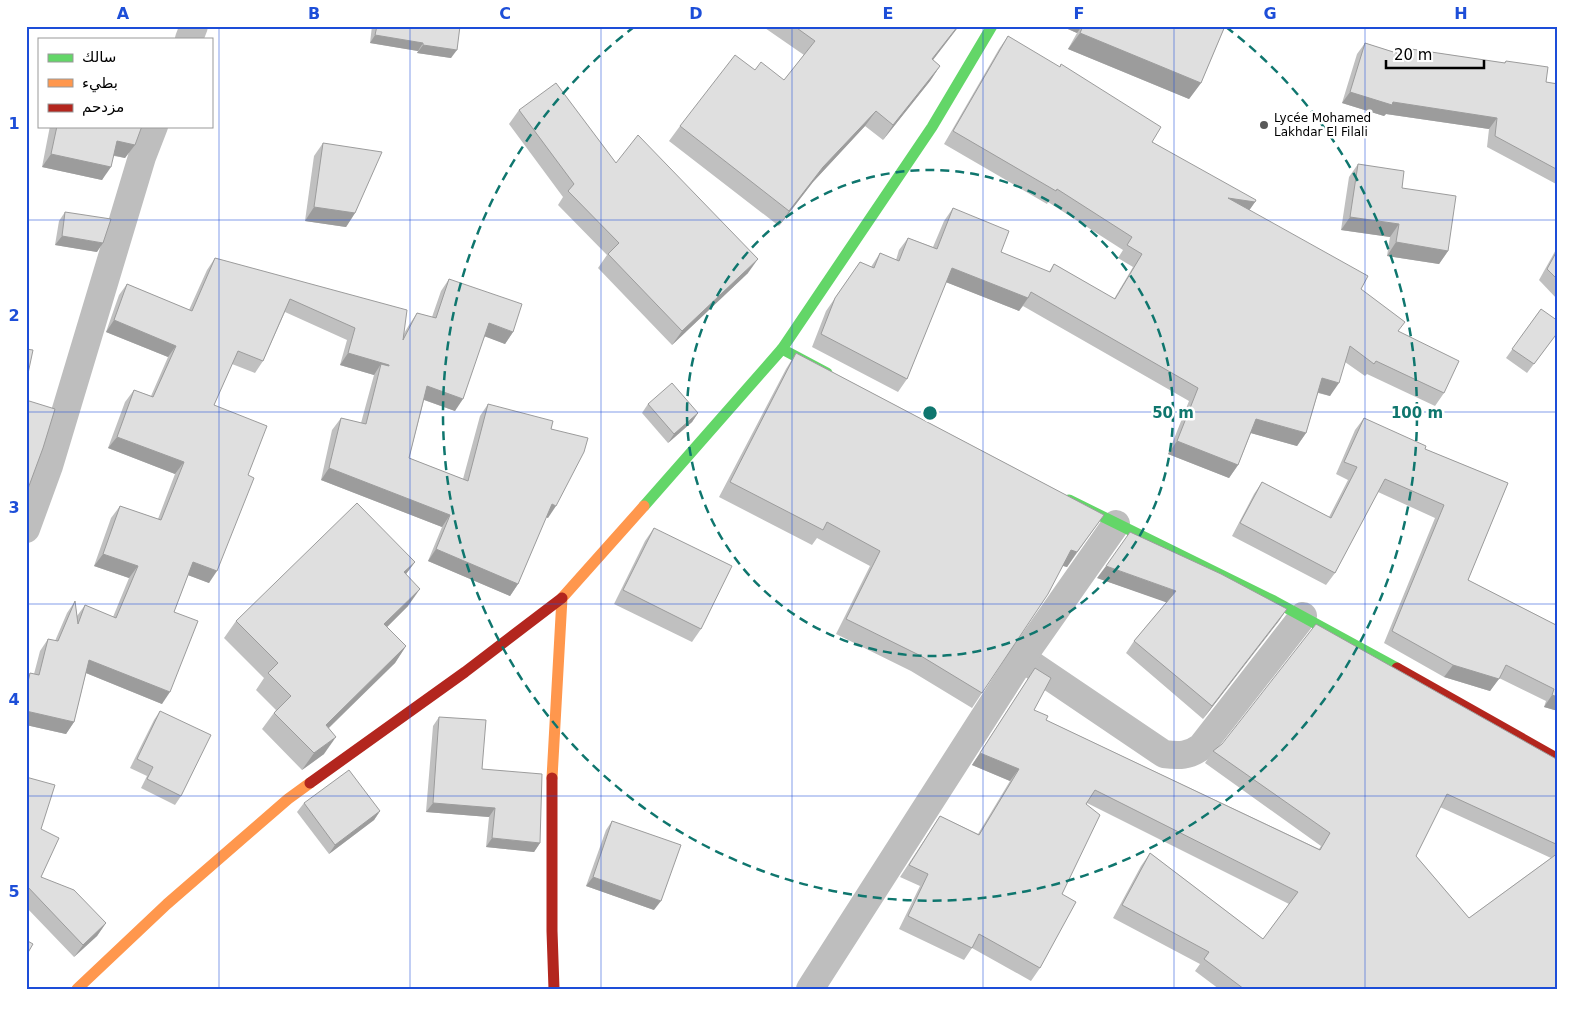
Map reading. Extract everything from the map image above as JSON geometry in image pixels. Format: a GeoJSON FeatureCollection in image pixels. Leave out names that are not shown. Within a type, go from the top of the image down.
{"type":"FeatureCollection","features":[{"type":"Feature","properties":{"kind":"street"},"geometry":{"type":"LineString","coordinates":[[189,38],[194,26]]}},
{"type":"Feature","properties":{"kind":"street"},"geometry":{"type":"LineString","coordinates":[[77,989],[167,904],[288,799],[464,672],[562,598],[782,349],[932,127],[992,26]]}},
{"type":"Feature","properties":{"kind":"street"},"geometry":{"type":"LineString","coordinates":[[26,529],[49,466],[142,157],[153,128]]}},
{"type":"Feature","properties":{"kind":"street"},"geometry":{"type":"LineString","coordinates":[[782,349],[835,377]]}},
{"type":"Feature","properties":{"kind":"street"},"geometry":{"type":"LineString","coordinates":[[1055,492],[1116,524],[1219,572],[1303,616],[1558,758]]}},
{"type":"Feature","properties":{"kind":"street"},"geometry":{"type":"LineString","coordinates":[[810,989],[1022,658],[1116,524]]}},
{"type":"Feature","properties":{"kind":"street"},"geometry":{"type":"LineString","coordinates":[[554,989],[551,788],[562,598]]}},
{"type":"Feature","properties":{"kind":"street"},"geometry":{"type":"LineString","coordinates":[[1022,658],[1164,754],[1177,756],[1193,752],[1201,747],[1303,616]]}},
{"type":"Feature","properties":{"kind":"building"},"geometry":{"type":"Polygon","coordinates":[[[377,26],[460,26],[457,50],[375,35],[377,26]]]}},
{"type":"Feature","properties":{"kind":"building"},"geometry":{"type":"Polygon","coordinates":[[[794,26],[958,26],[932,59],[940,66],[893,125],[876,111],[823,167],[789,211],[680,126],[735,55],[755,70],[761,62],[784,80],[815,41],[794,26]]]}},
{"type":"Feature","properties":{"kind":"building"},"geometry":{"type":"Polygon","coordinates":[[[1083,26],[1225,26],[1201,83],[1080,33],[1083,26]]]}},
{"type":"Feature","properties":{"kind":"building"},"geometry":{"type":"Polygon","coordinates":[[[1008,36],[1060,67],[1061,64],[1161,127],[1152,142],[1256,200],[1255,202],[1228,198],[1368,276],[1361,289],[1405,322],[1398,331],[1459,361],[1444,393],[1376,361],[1374,364],[1350,346],[1339,383],[1322,378],[1306,433],[1256,419],[1238,465],[1177,441],[1198,388],[1031,292],[1028,298],[952,268],[907,379],[821,334],[835,298],[860,262],[874,268],[880,253],[899,261],[908,238],[937,249],[953,208],[1009,231],[1001,252],[1050,272],[1054,264],[1115,299],[1142,254],[1127,245],[1132,237],[1057,189],[1056,191],[953,131],[1008,36]]]}},
{"type":"Feature","properties":{"kind":"building"},"geometry":{"type":"Polygon","coordinates":[[[1365,43],[1409,57],[1411,49],[1505,63],[1506,61],[1548,67],[1546,82],[1558,84],[1558,170],[1495,136],[1497,118],[1393,102],[1392,105],[1350,92],[1365,43]]]}},
{"type":"Feature","properties":{"kind":"building"},"geometry":{"type":"Polygon","coordinates":[[[556,83],[616,163],[638,135],[758,259],[682,331],[608,254],[619,243],[568,191],[574,184],[519,110],[556,83]]]}},
{"type":"Feature","properties":{"kind":"building"},"geometry":{"type":"Polygon","coordinates":[[[57,128],[141,128],[135,145],[117,141],[111,167],[51,154],[57,128]]]}},
{"type":"Feature","properties":{"kind":"building"},"geometry":{"type":"Polygon","coordinates":[[[323,143],[382,152],[355,213],[314,207],[323,143]]]}},
{"type":"Feature","properties":{"kind":"building"},"geometry":{"type":"Polygon","coordinates":[[[1358,164],[1404,171],[1402,188],[1456,196],[1448,251],[1396,242],[1399,224],[1350,217],[1358,164]]]}},
{"type":"Feature","properties":{"kind":"building"},"geometry":{"type":"Polygon","coordinates":[[[65,212],[111,219],[103,243],[62,236],[65,212]]]}},
{"type":"Feature","properties":{"kind":"building"},"geometry":{"type":"Polygon","coordinates":[[[1558,249],[1558,280],[1547,269],[1558,249]]]}},
{"type":"Feature","properties":{"kind":"building"},"geometry":{"type":"Polygon","coordinates":[[[215,258],[407,310],[403,340],[417,313],[436,318],[449,279],[522,304],[513,332],[489,323],[463,399],[427,386],[409,458],[468,481],[488,404],[553,421],[551,429],[588,438],[584,452],[556,506],[552,504],[518,584],[436,549],[450,515],[329,468],[341,418],[366,424],[381,364],[389,365],[348,353],[355,328],[290,299],[263,361],[238,351],[214,405],[267,426],[248,475],[254,478],[217,571],[193,562],[174,612],[198,621],[170,692],[89,660],[74,722],[26,711],[26,691],[30,673],[39,675],[48,639],[58,641],[75,601],[78,624],[85,605],[116,618],[138,566],[103,554],[120,506],[161,520],[184,462],[117,437],[134,390],[153,397],[176,346],[114,320],[127,284],[192,311],[215,258]]]}},
{"type":"Feature","properties":{"kind":"building"},"geometry":{"type":"Polygon","coordinates":[[[1541,309],[1558,321],[1558,332],[1534,364],[1512,349],[1541,309]]]}},
{"type":"Feature","properties":{"kind":"building"},"geometry":{"type":"Polygon","coordinates":[[[26,349],[33,350],[26,383],[26,349]]]}},
{"type":"Feature","properties":{"kind":"building"},"geometry":{"type":"Polygon","coordinates":[[[796,353],[1104,515],[1077,552],[1071,550],[1048,594],[982,693],[921,656],[846,619],[880,551],[827,522],[823,530],[730,482],[796,353]]]}},
{"type":"Feature","properties":{"kind":"building"},"geometry":{"type":"Polygon","coordinates":[[[672,383],[698,413],[674,434],[648,404],[672,383]]]}},
{"type":"Feature","properties":{"kind":"building"},"geometry":{"type":"Polygon","coordinates":[[[26,400],[55,409],[26,494],[26,400]]]}},
{"type":"Feature","properties":{"kind":"building"},"geometry":{"type":"Polygon","coordinates":[[[1364,418],[1426,446],[1425,449],[1508,483],[1468,580],[1558,626],[1558,697],[1552,695],[1554,689],[1506,665],[1499,679],[1453,665],[1392,631],[1444,505],[1385,479],[1335,573],[1240,523],[1262,482],[1331,518],[1357,467],[1344,462],[1364,418]]]}},
{"type":"Feature","properties":{"kind":"building"},"geometry":{"type":"Polygon","coordinates":[[[357,503],[415,562],[404,572],[420,589],[384,624],[406,646],[326,725],[336,737],[314,753],[274,713],[291,696],[268,673],[278,663],[236,621],[357,503]]]}},
{"type":"Feature","properties":{"kind":"building"},"geometry":{"type":"Polygon","coordinates":[[[654,528],[732,566],[701,629],[623,590],[654,528]]]}},
{"type":"Feature","properties":{"kind":"building"},"geometry":{"type":"Polygon","coordinates":[[[1130,532],[1221,574],[1287,609],[1212,706],[1134,641],[1176,591],[1106,566],[1130,532]]]}},
{"type":"Feature","properties":{"kind":"building"},"geometry":{"type":"Polygon","coordinates":[[[1316,624],[1558,760],[1558,845],[1447,794],[1416,856],[1469,918],[1558,853],[1558,989],[1244,989],[1204,959],[1209,952],[1122,905],[1150,853],[1263,939],[1298,892],[1095,790],[1086,804],[1100,815],[1062,894],[1076,902],[1040,968],[979,934],[972,948],[908,916],[928,874],[909,865],[940,816],[979,835],[1019,769],[980,753],[1035,668],[1051,678],[1034,710],[1048,716],[1046,720],[1320,850],[1330,833],[1213,751],[1222,744],[1316,624]]]}},
{"type":"Feature","properties":{"kind":"building"},"geometry":{"type":"Polygon","coordinates":[[[160,711],[211,735],[181,796],[147,779],[153,767],[137,759],[160,711]]]}},
{"type":"Feature","properties":{"kind":"building"},"geometry":{"type":"Polygon","coordinates":[[[439,717],[486,720],[482,769],[542,774],[540,843],[492,838],[495,808],[433,803],[439,717]]]}},
{"type":"Feature","properties":{"kind":"building"},"geometry":{"type":"Polygon","coordinates":[[[349,770],[380,811],[335,845],[304,803],[349,770]]]}},
{"type":"Feature","properties":{"kind":"building"},"geometry":{"type":"Polygon","coordinates":[[[26,777],[55,785],[41,829],[59,838],[41,877],[74,890],[106,923],[83,945],[26,885],[26,777]]]}},
{"type":"Feature","properties":{"kind":"building"},"geometry":{"type":"Polygon","coordinates":[[[612,821],[681,845],[661,901],[593,877],[612,821]]]}},
{"type":"Feature","properties":{"kind":"building"},"geometry":{"type":"Polygon","coordinates":[[[26,940],[33,944],[26,956],[26,940]]]}},
{"type":"Feature","properties":{"kind":"traffic: fast"},"geometry":{"type":"LineString","coordinates":[[827,373],[782,349],[932,127],[992,26]]}},
{"type":"Feature","properties":{"kind":"traffic: fast"},"geometry":{"type":"LineString","coordinates":[[644,506],[782,349]]}},
{"type":"Feature","properties":{"kind":"traffic: fast"},"geometry":{"type":"LineString","coordinates":[[1069,500],[1274,601],[1397,668]]}},
{"type":"Feature","properties":{"kind":"traffic: slow"},"geometry":{"type":"LineString","coordinates":[[552,778],[562,598],[644,506]]}},
{"type":"Feature","properties":{"kind":"traffic: slow"},"geometry":{"type":"LineString","coordinates":[[77,989],[167,904],[288,799],[310,783]]}},
{"type":"Feature","properties":{"kind":"traffic: jam"},"geometry":{"type":"LineString","coordinates":[[310,783],[465,672],[562,598]]}},
{"type":"Feature","properties":{"kind":"traffic: jam"},"geometry":{"type":"LineString","coordinates":[[1397,668],[1558,759]]}},
{"type":"Feature","properties":{"kind":"traffic: jam"},"geometry":{"type":"LineString","coordinates":[[552,778],[554,989]]}},
{"type":"Feature","properties":{"kind":"place","name":"Lycée Mohamed Lakhdar El Filali"},"geometry":{"type":"Point","coordinates":[1264,125]}}]}
